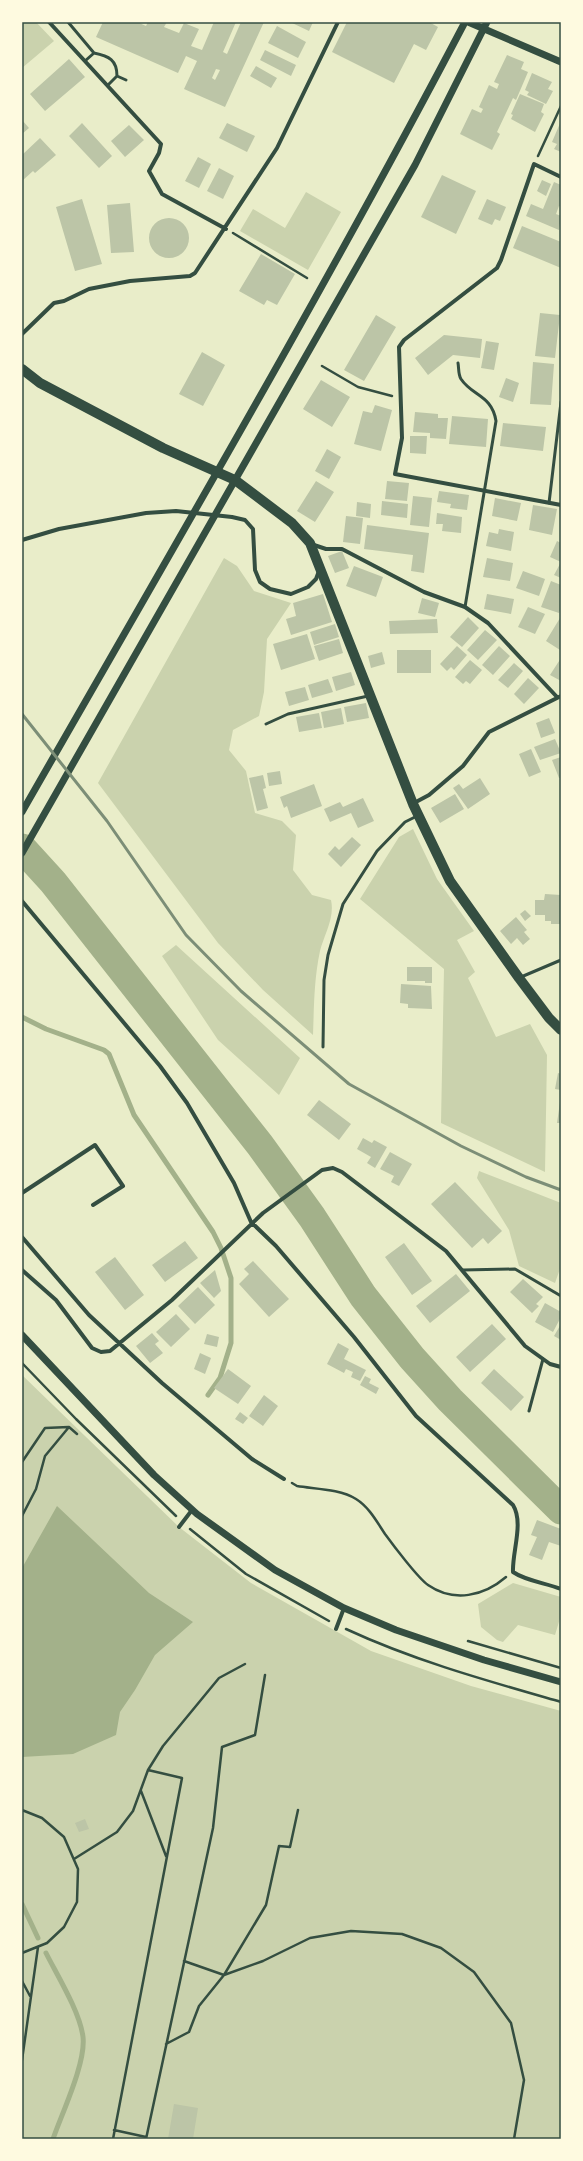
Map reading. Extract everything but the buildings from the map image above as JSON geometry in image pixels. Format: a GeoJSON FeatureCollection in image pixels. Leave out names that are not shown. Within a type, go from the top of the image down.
{"type":"FeatureCollection","features":[{"type":"Feature","properties":{"kind":"main road"},"geometry":{"type":"LineString","coordinates":[[22,369],[40,383],[163,448],[236,480],[292,523],[310,543],[319,571],[414,804],[450,880],[519,978],[549,1018],[561,1030]]}},
{"type":"Feature","properties":{"kind":"street"},"geometry":{"type":"LineString","coordinates":[[50,22],[161,144],[159,153],[149,171],[162,194],[226,229]]}},
{"type":"Feature","properties":{"kind":"street"},"geometry":{"type":"LineString","coordinates":[[22,334],[54,303],[64,301],[94,287],[130,281],[190,276],[196,273],[226,229],[277,148],[338,22]]}},
{"type":"Feature","properties":{"kind":"street"},"geometry":{"type":"LineString","coordinates":[[22,812],[218,472],[406,136],[465,22]]}},
{"type":"Feature","properties":{"kind":"street"},"geometry":{"type":"LineString","coordinates":[[468,22],[485,25],[561,62]]}},
{"type":"Feature","properties":{"kind":"street"},"geometry":{"type":"LineString","coordinates":[[22,853],[415,165],[485,25]]}},
{"type":"Feature","properties":{"kind":"street"},"geometry":{"type":"LineString","coordinates":[[561,177],[534,164],[502,260],[497,268],[404,340],[399,347],[402,438],[395,474],[561,505]]}},
{"type":"Feature","properties":{"kind":"street"},"geometry":{"type":"LineString","coordinates":[[22,540],[59,529],[139,514],[183,511],[245,520],[253,529],[255,570],[260,582],[270,589],[291,594],[308,587],[316,579],[319,571]]}},
{"type":"Feature","properties":{"kind":"street"},"geometry":{"type":"LineString","coordinates":[[310,543],[326,549],[342,548],[424,592],[465,607],[488,623],[559,696],[489,732],[463,766],[429,795],[414,804]]}},
{"type":"Feature","properties":{"kind":"street"},"geometry":{"type":"LineString","coordinates":[[22,901],[160,1066],[187,1104],[234,1183],[251,1222],[276,1246],[354,1337],[416,1416],[512,1505],[517,1516],[512,1558],[513,1572],[519,1576],[561,1589]]}},
{"type":"Feature","properties":{"kind":"street"},"geometry":{"type":"LineString","coordinates":[[22,1193],[95,1145],[123,1186],[92,1205]]}},
{"type":"Feature","properties":{"kind":"street"},"geometry":{"type":"LineString","coordinates":[[22,1270],[56,1300],[92,1348],[100,1352],[110,1351],[172,1300],[251,1222],[311,1176],[322,1170],[333,1168],[342,1172],[440,1246],[526,1346],[550,1364],[561,1367]]}},
{"type":"Feature","properties":{"kind":"street"},"geometry":{"type":"LineString","coordinates":[[22,1237],[89,1315],[120,1342],[162,1383],[252,1459],[284,1479]]}},
{"type":"Feature","properties":{"kind":"street"},"geometry":{"type":"LineString","coordinates":[[22,1335],[154,1475],[192,1510],[276,1570],[344,1608],[396,1630],[440,1646],[561,1682]]}},
{"type":"Feature","properties":{"kind":"street"},"geometry":{"type":"LineString","coordinates":[[180,1527],[192,1510]]}},
{"type":"Feature","properties":{"kind":"street"},"geometry":{"type":"LineString","coordinates":[[336,1629],[344,1608]]}},
{"type":"Feature","properties":{"kind":"lane"},"geometry":{"type":"LineString","coordinates":[[68,22],[94,53],[104,55],[113,60],[117,66],[117,76],[108,85]]}},
{"type":"Feature","properties":{"kind":"lane"},"geometry":{"type":"LineString","coordinates":[[85,61],[94,53]]}},
{"type":"Feature","properties":{"kind":"lane"},"geometry":{"type":"LineString","coordinates":[[117,76],[126,80]]}},
{"type":"Feature","properties":{"kind":"lane"},"geometry":{"type":"LineString","coordinates":[[458,363],[461,379],[489,403],[495,413],[496,421],[465,607]]}},
{"type":"Feature","properties":{"kind":"lane"},"geometry":{"type":"LineString","coordinates":[[549,503],[561,402]]}},
{"type":"Feature","properties":{"kind":"lane"},"geometry":{"type":"LineString","coordinates":[[266,724],[288,714],[370,696]]}},
{"type":"Feature","properties":{"kind":"lane"},"geometry":{"type":"LineString","coordinates":[[323,1047],[324,980],[328,955],[342,904],[377,851],[405,822],[419,815]]}},
{"type":"Feature","properties":{"kind":"lane"},"geometry":{"type":"LineString","coordinates":[[519,978],[561,960]]}},
{"type":"Feature","properties":{"kind":"lane"},"geometry":{"type":"LineString","coordinates":[[462,1270],[515,1269],[561,1296]]}},
{"type":"Feature","properties":{"kind":"lane"},"geometry":{"type":"LineString","coordinates":[[529,1411],[543,1358]]}},
{"type":"Feature","properties":{"kind":"path"},"geometry":{"type":"LineString","coordinates":[[534,164],[561,106]]}},
{"type":"Feature","properties":{"kind":"path"},"geometry":{"type":"LineString","coordinates":[[226,229],[307,278]]}},
{"type":"Feature","properties":{"kind":"path"},"geometry":{"type":"LineString","coordinates":[[322,366],[358,387],[400,398]]}},
{"type":"Feature","properties":{"kind":"path"},"geometry":{"type":"LineString","coordinates":[[22,1516],[36,1489],[45,1456],[69,1427]]}},
{"type":"Feature","properties":{"kind":"path"},"geometry":{"type":"LineString","coordinates":[[22,1462],[45,1428],[69,1427],[77,1434]]}},
{"type":"Feature","properties":{"kind":"path"},"geometry":{"type":"LineString","coordinates":[[284,1479],[297,1486],[345,1494],[356,1499],[368,1510],[392,1543],[428,1585],[448,1595],[467,1596],[484,1592],[513,1572]]}},
{"type":"Feature","properties":{"kind":"path"},"geometry":{"type":"LineString","coordinates":[[467,1641],[561,1668]]}},
{"type":"Feature","properties":{"kind":"path"},"geometry":{"type":"LineString","coordinates":[[74,1859],[117,1832],[133,1811],[148,1770],[163,1746],[219,1678],[245,1664]]}},
{"type":"Feature","properties":{"kind":"path"},"geometry":{"type":"LineString","coordinates":[[114,2130],[146,2138],[213,1828],[222,1747],[254,1735],[265,1675]]}},
{"type":"Feature","properties":{"kind":"path"},"geometry":{"type":"LineString","coordinates":[[113,2139],[182,1778],[148,1770]]}},
{"type":"Feature","properties":{"kind":"path"},"geometry":{"type":"LineString","coordinates":[[140,1791],[166,1856]]}},
{"type":"Feature","properties":{"kind":"path"},"geometry":{"type":"LineString","coordinates":[[22,1810],[42,1818],[64,1837],[78,1869],[76,1902],[64,1927],[47,1943],[22,1953]]}},
{"type":"Feature","properties":{"kind":"path"},"geometry":{"type":"LineString","coordinates":[[166,2044],[189,2032],[199,2006],[224,1975],[266,1905],[279,1846],[290,1847],[298,1810]]}},
{"type":"Feature","properties":{"kind":"path"},"geometry":{"type":"LineString","coordinates":[[184,1961],[224,1975],[263,1961],[310,1938],[350,1931],[402,1934],[441,1948],[474,1972],[511,2023],[524,2080],[514,2139]]}},
{"type":"Feature","properties":{"kind":"path"},"geometry":{"type":"LineString","coordinates":[[22,2060],[38,1947]]}},
{"type":"Feature","properties":{"kind":"path"},"geometry":{"type":"LineString","coordinates":[[22,1981],[31,1997]]}},
{"type":"Feature","properties":{"kind":"shaded area"},"geometry":{"type":"Polygon","coordinates":[[[22,22],[36,22],[54,41],[22,68],[22,22]]]}},
{"type":"Feature","properties":{"kind":"shaded area"},"geometry":{"type":"Polygon","coordinates":[[[306,192],[341,212],[308,270],[240,231],[253,209],[285,228],[306,192]]]}},
{"type":"Feature","properties":{"kind":"shaded area"},"geometry":{"type":"Polygon","coordinates":[[[224,558],[237,566],[254,591],[291,603],[267,639],[264,692],[259,716],[233,730],[229,750],[246,771],[255,813],[282,821],[296,835],[293,870],[312,895],[331,900],[332,913],[320,951],[317,972],[313,1035],[263,990],[218,943],[98,783],[224,558]]]}},
{"type":"Feature","properties":{"kind":"shaded area"},"geometry":{"type":"Polygon","coordinates":[[[413,829],[437,879],[474,931],[457,940],[475,972],[468,978],[496,1037],[530,1024],[547,1055],[545,1172],[441,1123],[444,969],[360,899],[399,837],[413,829]]]}},
{"type":"Feature","properties":{"kind":"shaded area"},"geometry":{"type":"Polygon","coordinates":[[[176,945],[300,1058],[279,1095],[218,1040],[162,956],[176,945]]]}},
{"type":"Feature","properties":{"kind":"shaded area"},"geometry":{"type":"Polygon","coordinates":[[[479,1171],[561,1203],[561,1266],[555,1283],[519,1266],[509,1230],[477,1178],[479,1171]]]}},
{"type":"Feature","properties":{"kind":"shaded area"},"geometry":{"type":"Polygon","coordinates":[[[22,1375],[179,1527],[251,1583],[371,1651],[471,1686],[561,1711],[561,2139],[22,2139],[22,1375]]]}},
{"type":"Feature","properties":{"kind":"shaded area"},"geometry":{"type":"Polygon","coordinates":[[[57,1506],[149,1593],[193,1622],[155,1655],[135,1690],[120,1712],[116,1735],[73,1754],[22,1757],[22,1568],[57,1506]]]}},
{"type":"Feature","properties":{"kind":"shaded area"},"geometry":{"type":"Polygon","coordinates":[[[513,1583],[561,1597],[561,1615],[555,1635],[518,1625],[503,1642],[497,1640],[481,1627],[478,1604],[513,1583]]]}},
{"type":"Feature","properties":{"kind":"waterway"},"geometry":{"type":"LineString","coordinates":[[22,848],[53,882],[260,1145],[312,1217],[363,1296],[412,1358],[450,1400],[561,1510]]}},
{"type":"Feature","properties":{"kind":"waterway"},"geometry":{"type":"LineString","coordinates":[[22,1017],[46,1029],[104,1050],[109,1054],[134,1115],[213,1232],[221,1248],[231,1278],[231,1343],[220,1378],[208,1395]]}},
{"type":"Feature","properties":{"kind":"waterway"},"geometry":{"type":"LineString","coordinates":[[22,1904],[38,1938]]}},
{"type":"Feature","properties":{"kind":"waterway"},"geometry":{"type":"LineString","coordinates":[[46,1953],[78,2016],[83,2037],[83,2048],[77,2074],[53,2139]]}},
{"type":"Feature","properties":{"kind":"railway"},"geometry":{"type":"LineString","coordinates":[[22,714],[107,821],[186,935],[241,991],[349,1084],[461,1146],[526,1177],[561,1190]]}}]}
